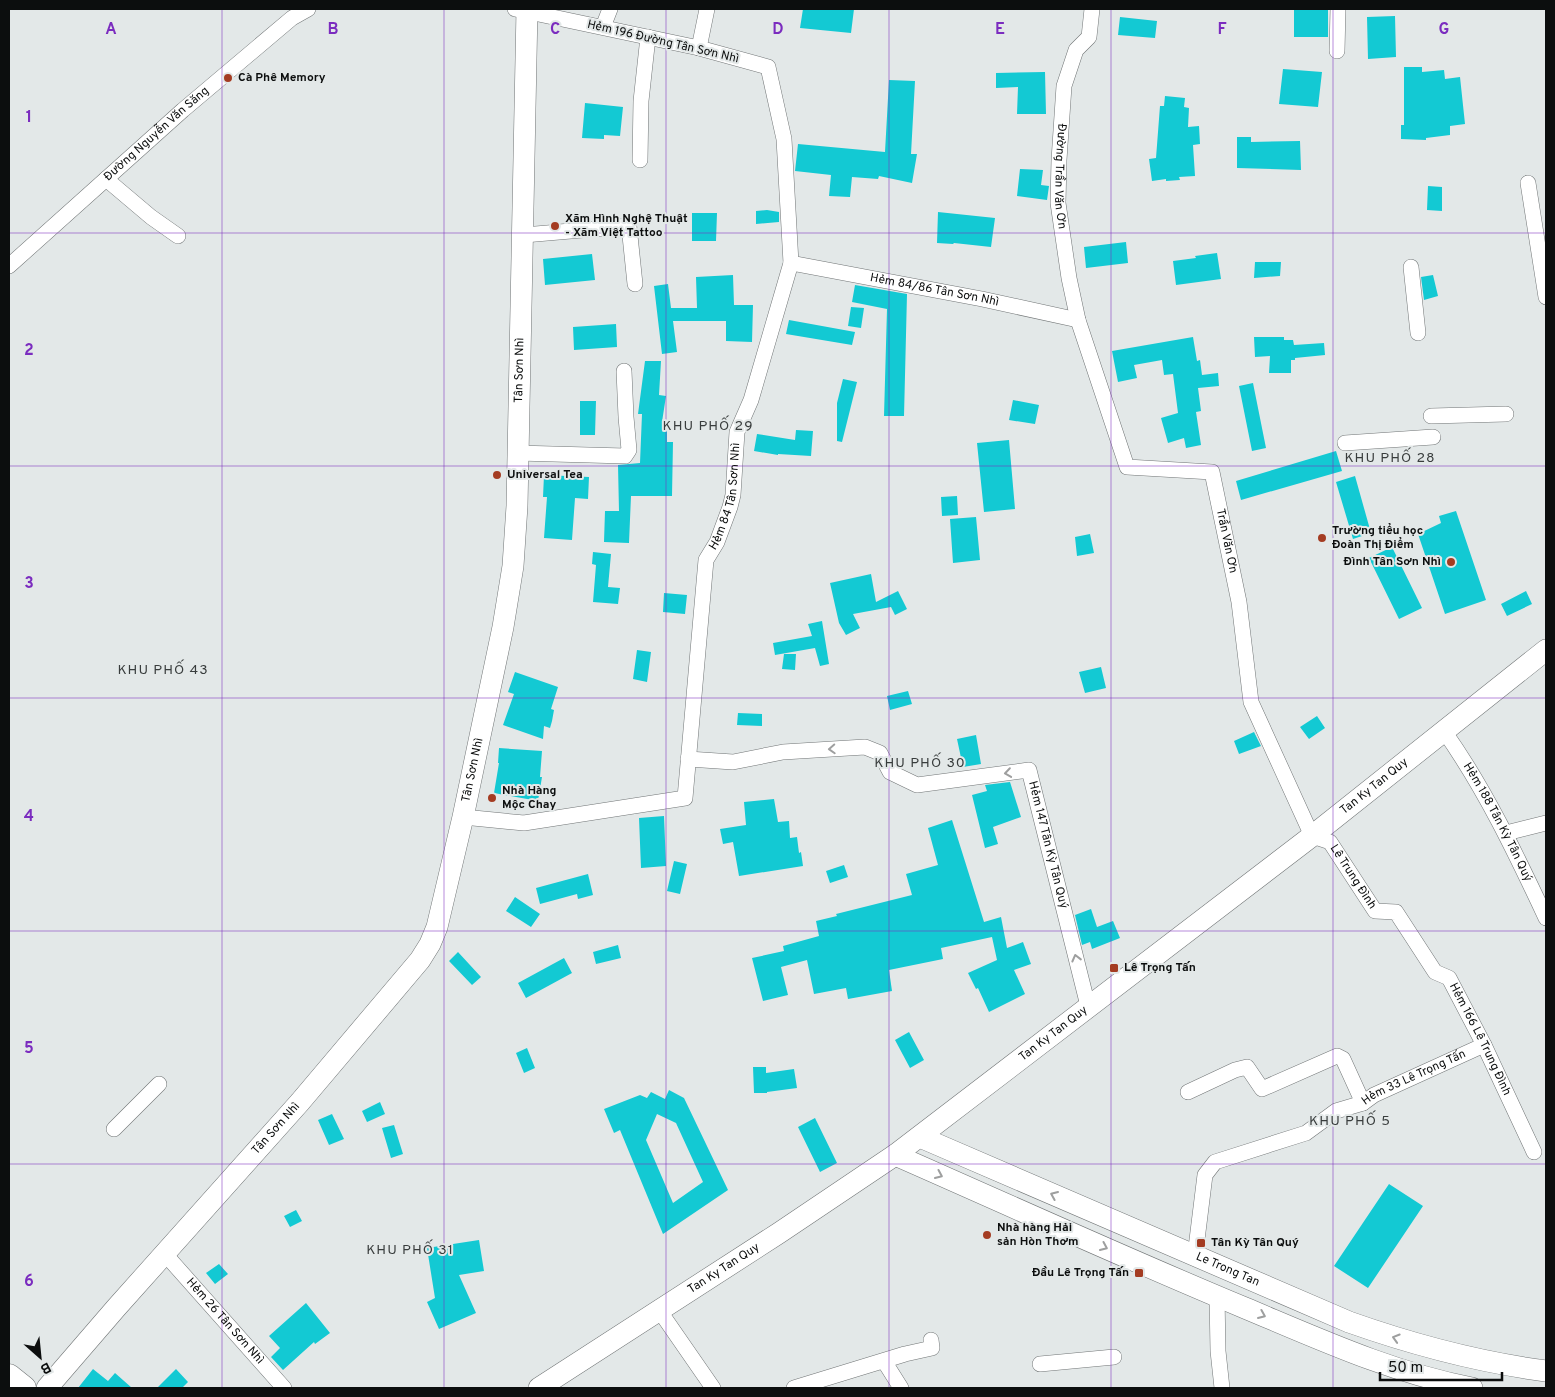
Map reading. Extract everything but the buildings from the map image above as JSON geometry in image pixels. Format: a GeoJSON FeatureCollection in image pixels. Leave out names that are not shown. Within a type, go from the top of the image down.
{"type":"FeatureCollection","features":[{"type":"Feature","properties":{"kind":"main road","name":"Tân Sơn Nhì"},"geometry":{"type":"LineString","coordinates":[[47,1388],[300,1102],[420,960],[438,926],[502,636],[512,580],[517,506],[524,236],[523,9]]}},
{"type":"Feature","properties":{"kind":"main road","name":"Tan Ky Tan Quy"},"geometry":{"type":"LineString","coordinates":[[539,1388],[666,1307],[895,1155],[1312,836],[1546,650]]}},
{"type":"Feature","properties":{"kind":"main road","name":"Le Trong Tan"},"geometry":{"type":"LineString","coordinates":[[920,1136],[1349,1322],[1463,1357],[1504,1366],[1546,1371]]}},
{"type":"Feature","properties":{"kind":"main road"},"geometry":{"type":"LineString","coordinates":[[895,1155],[1217,1296],[1368,1359],[1472,1388]]}},
{"type":"Feature","properties":{"kind":"main road"},"geometry":{"type":"LineString","coordinates":[[9,1376],[24,1388]]}},
{"type":"Feature","properties":{"kind":"street","name":"Đường Nguyễn Văn Săng"},"geometry":{"type":"LineString","coordinates":[[9,266],[258,46],[292,18],[308,9]]}},
{"type":"Feature","properties":{"kind":"street","name":"Hẻm 196 Đường Tân Sơn Nhì"},"geometry":{"type":"LineString","coordinates":[[523,9],[699,48],[768,67]]}},
{"type":"Feature","properties":{"kind":"street"},"geometry":{"type":"LineString","coordinates":[[603,27],[610,9]]}},
{"type":"Feature","properties":{"kind":"street"},"geometry":{"type":"LineString","coordinates":[[699,48],[707,9]]}},
{"type":"Feature","properties":{"kind":"street","name":"Đường Trần Văn Ơn"},"geometry":{"type":"LineString","coordinates":[[1078,320],[1069,278],[1058,204],[1059,160],[1064,86],[1076,50],[1088,37],[1092,9]]}},
{"type":"Feature","properties":{"kind":"street"},"geometry":{"type":"LineString","coordinates":[[1337,51],[1338,9]]}},
{"type":"Feature","properties":{"kind":"street"},"geometry":{"type":"LineString","coordinates":[[640,160],[642,101],[648,37]]}},
{"type":"Feature","properties":{"kind":"street","name":"Hẻm 84 Tân Sơn Nhì"},"geometry":{"type":"LineString","coordinates":[[463,817],[524,823],[685,798],[706,560],[717,542],[730,507],[733,495],[737,432],[751,400],[791,263],[784,139],[768,67]]}},
{"type":"Feature","properties":{"kind":"street"},"geometry":{"type":"LineString","coordinates":[[106,179],[151,217],[178,236]]}},
{"type":"Feature","properties":{"kind":"street"},"geometry":{"type":"LineString","coordinates":[[1528,183],[1546,297]]}},
{"type":"Feature","properties":{"kind":"street"},"geometry":{"type":"LineString","coordinates":[[524,236],[630,226],[635,284]]}},
{"type":"Feature","properties":{"kind":"street","name":"Hẻm 84/86 Tân Sơn Nhì"},"geometry":{"type":"LineString","coordinates":[[791,263],[982,299],[1078,320]]}},
{"type":"Feature","properties":{"kind":"street"},"geometry":{"type":"LineString","coordinates":[[1411,267],[1418,333]]}},
{"type":"Feature","properties":{"kind":"street","name":"Trần Văn Ơn"},"geometry":{"type":"LineString","coordinates":[[1078,320],[1127,467],[1212,472],[1239,602],[1251,702],[1312,836]]}},
{"type":"Feature","properties":{"kind":"street"},"geometry":{"type":"LineString","coordinates":[[518,453],[625,456],[629,450],[624,371]]}},
{"type":"Feature","properties":{"kind":"street"},"geometry":{"type":"LineString","coordinates":[[1431,416],[1506,414]]}},
{"type":"Feature","properties":{"kind":"street"},"geometry":{"type":"LineString","coordinates":[[1345,443],[1434,437]]}},
{"type":"Feature","properties":{"kind":"street","name":"Hẻm 188 Tân Kỳ Tân Quý"},"geometry":{"type":"LineString","coordinates":[[1444,731],[1459,751],[1506,833],[1546,918]]}},
{"type":"Feature","properties":{"kind":"street","name":"Hẻm 147 Tân Kỳ Tân Quý"},"geometry":{"type":"LineString","coordinates":[[688,759],[733,762],[783,752],[865,747],[880,754],[890,772],[917,785],[1030,770],[1088,1006]]}},
{"type":"Feature","properties":{"kind":"street"},"geometry":{"type":"LineString","coordinates":[[1506,833],[1546,823]]}},
{"type":"Feature","properties":{"kind":"street","name":"Lê Trung Đình"},"geometry":{"type":"LineString","coordinates":[[1312,836],[1330,842],[1375,911],[1396,912]]}},
{"type":"Feature","properties":{"kind":"street","name":"Hẻm 166 Lê Trung Đình"},"geometry":{"type":"LineString","coordinates":[[1396,912],[1435,972],[1449,978],[1484,1045],[1534,1152]]}},
{"type":"Feature","properties":{"kind":"street","name":"Hẻm 33 Lê Trọng Tấn"},"geometry":{"type":"LineString","coordinates":[[1196,1256],[1205,1175],[1215,1162],[1306,1133],[1336,1111],[1363,1104],[1374,1095],[1484,1045]]}},
{"type":"Feature","properties":{"kind":"street"},"geometry":{"type":"LineString","coordinates":[[1188,1092],[1235,1070],[1247,1067],[1262,1089],[1336,1056],[1343,1059],[1363,1104]]}},
{"type":"Feature","properties":{"kind":"street"},"geometry":{"type":"LineString","coordinates":[[114,1129],[160,1084]]}},
{"type":"Feature","properties":{"kind":"street","name":"Hẻm 26 Tân Sơn Nhì"},"geometry":{"type":"LineString","coordinates":[[165,1254],[284,1388]]}},
{"type":"Feature","properties":{"kind":"street"},"geometry":{"type":"LineString","coordinates":[[1217,1296],[1218,1350],[1222,1388]]}},
{"type":"Feature","properties":{"kind":"street"},"geometry":{"type":"LineString","coordinates":[[659,1310],[713,1388]]}},
{"type":"Feature","properties":{"kind":"street"},"geometry":{"type":"LineString","coordinates":[[794,1388],[932,1348],[931,1340]]}},
{"type":"Feature","properties":{"kind":"street"},"geometry":{"type":"LineString","coordinates":[[1040,1364],[1114,1357]]}},
{"type":"Feature","properties":{"kind":"street"},"geometry":{"type":"LineString","coordinates":[[884,1361],[901,1388]]}},
{"type":"Feature","properties":{"kind":"place","name":"Cà Phê Memory"},"geometry":{"type":"Point","coordinates":[228,78]}},
{"type":"Feature","properties":{"kind":"place","name":"Xăm Hình Nghệ Thuật - Xăm Việt Tattoo"},"geometry":{"type":"Point","coordinates":[555,226]}},
{"type":"Feature","properties":{"kind":"place","name":"Universal Tea"},"geometry":{"type":"Point","coordinates":[497,475]}},
{"type":"Feature","properties":{"kind":"place","name":"Trường tiểu học Đoàn Thị Điểm"},"geometry":{"type":"Point","coordinates":[1322,538]}},
{"type":"Feature","properties":{"kind":"place","name":"Đình Tân Sơn Nhì"},"geometry":{"type":"Point","coordinates":[1451,562]}},
{"type":"Feature","properties":{"kind":"place","name":"Nhà Hàng Mộc Chay"},"geometry":{"type":"Point","coordinates":[492,798]}},
{"type":"Feature","properties":{"kind":"place","name":"Lê Trọng Tấn"},"geometry":{"type":"Point","coordinates":[1114,968]}},
{"type":"Feature","properties":{"kind":"place","name":"Nhà hàng Hải sản Hòn Thơm"},"geometry":{"type":"Point","coordinates":[987,1235]}},
{"type":"Feature","properties":{"kind":"place","name":"Tân Kỳ Tân Quý"},"geometry":{"type":"Point","coordinates":[1201,1243]}},
{"type":"Feature","properties":{"kind":"place","name":"Đầu Lê Trọng Tấn"},"geometry":{"type":"Point","coordinates":[1139,1273]}},
{"type":"Feature","properties":{"kind":"district","name":"KHU PHỐ 29"},"geometry":{"type":"Point","coordinates":[708,426]}},
{"type":"Feature","properties":{"kind":"district","name":"KHU PHỐ 28"},"geometry":{"type":"Point","coordinates":[1390,458]}},
{"type":"Feature","properties":{"kind":"district","name":"KHU PHỐ 43"},"geometry":{"type":"Point","coordinates":[163,670]}},
{"type":"Feature","properties":{"kind":"district","name":"KHU PHỐ 30"},"geometry":{"type":"Point","coordinates":[920,763]}},
{"type":"Feature","properties":{"kind":"district","name":"KHU PHỐ 5"},"geometry":{"type":"Point","coordinates":[1350,1121]}},
{"type":"Feature","properties":{"kind":"district","name":"KHU PHỐ 31"},"geometry":{"type":"Point","coordinates":[410,1250]}}]}
